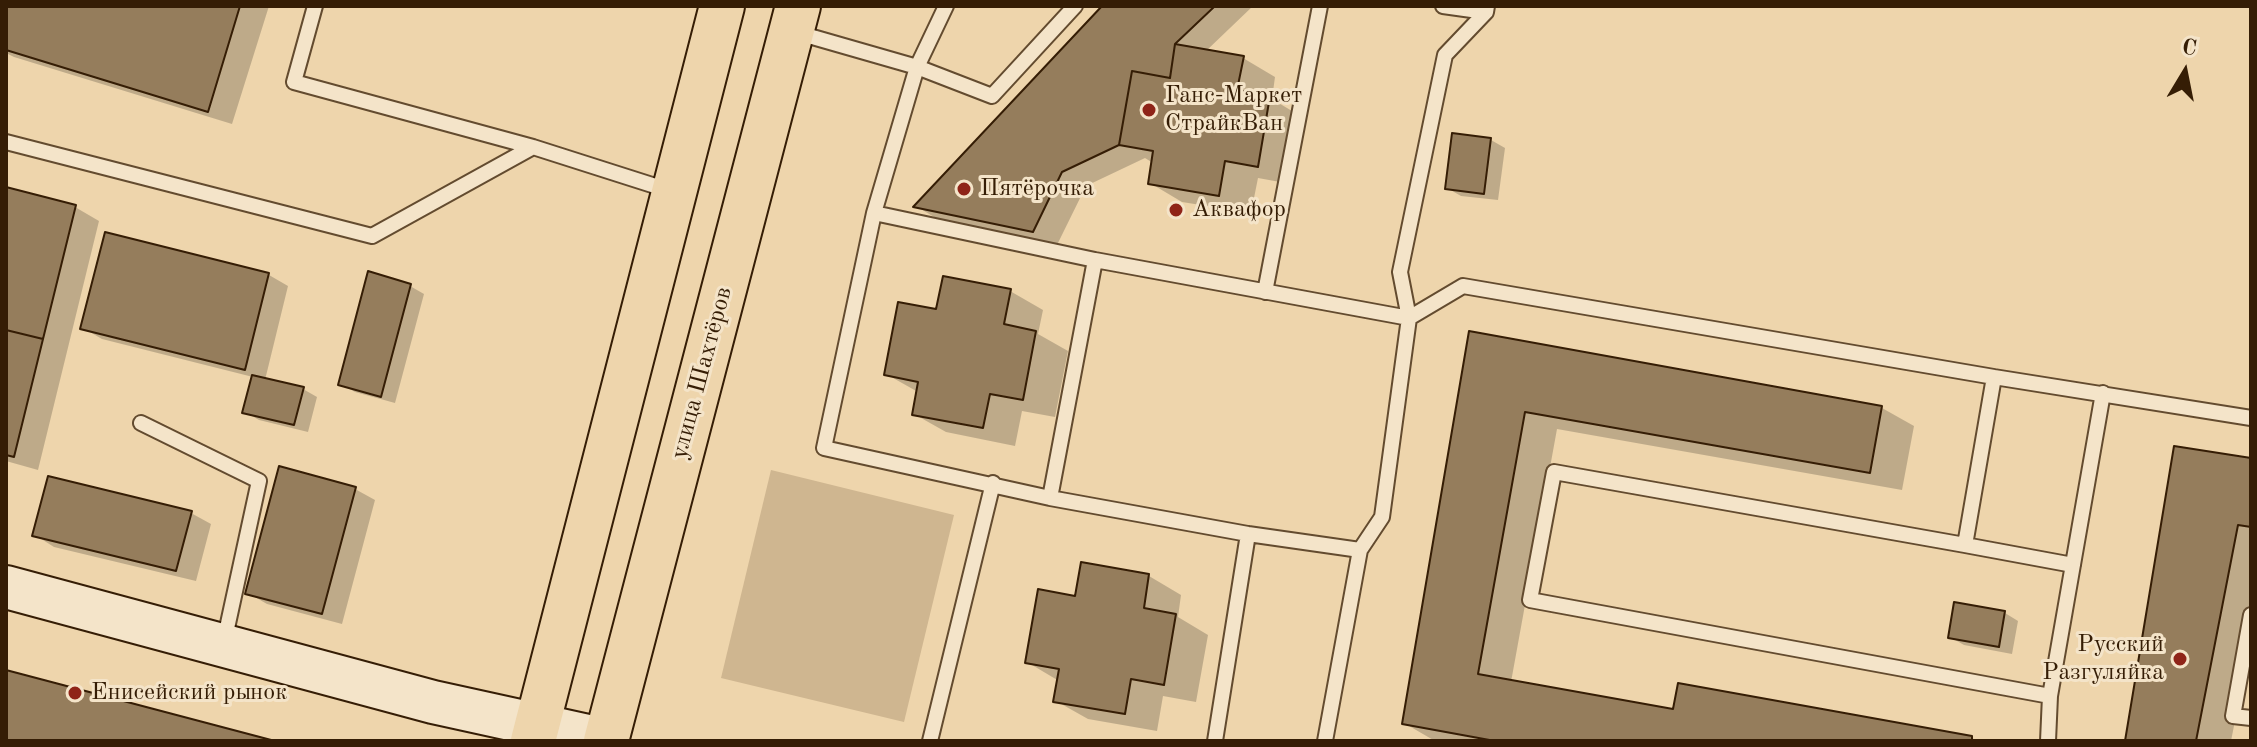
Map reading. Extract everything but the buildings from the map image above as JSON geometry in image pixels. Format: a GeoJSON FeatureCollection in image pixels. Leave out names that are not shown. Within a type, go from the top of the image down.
{"type":"FeatureCollection","features":[{"type":"Feature","properties":{"kind":"main road"},"geometry":{"type":"LineString","coordinates":[[535,733],[722,6]]}},
{"type":"Feature","properties":{"kind":"main road","name":"улица Шахтёров"},"geometry":{"type":"LineString","coordinates":[[607,741],[794,18]]}},
{"type":"Feature","properties":{"kind":"street"},"geometry":{"type":"LineString","coordinates":[[6,587],[433,702],[535,733],[607,741]]}},
{"type":"Feature","properties":{"kind":"lane"},"geometry":{"type":"LineString","coordinates":[[315,6],[294,82],[533,147],[675,192]]}},
{"type":"Feature","properties":{"kind":"lane"},"geometry":{"type":"LineString","coordinates":[[946,6],[917,67],[874,213],[824,448],[1050,498],[1248,534],[1360,550]]}},
{"type":"Feature","properties":{"kind":"lane"},"geometry":{"type":"LineString","coordinates":[[794,18],[992,96],[1075,6]]}},
{"type":"Feature","properties":{"kind":"lane"},"geometry":{"type":"LineString","coordinates":[[1265,292],[1320,6]]}},
{"type":"Feature","properties":{"kind":"lane"},"geometry":{"type":"LineString","coordinates":[[1443,6],[1486,9]]}},
{"type":"Feature","properties":{"kind":"lane"},"geometry":{"type":"LineString","coordinates":[[1325,741],[1360,550],[1382,517],[1409,318],[1400,272],[1445,55],[1486,9]]}},
{"type":"Feature","properties":{"kind":"lane"},"geometry":{"type":"LineString","coordinates":[[6,142],[372,236],[533,147]]}},
{"type":"Feature","properties":{"kind":"lane"},"geometry":{"type":"LineString","coordinates":[[874,213],[1095,260],[1409,318],[1463,286],[2251,418]]}},
{"type":"Feature","properties":{"kind":"lane"},"geometry":{"type":"LineString","coordinates":[[1050,498],[1095,260]]}},
{"type":"Feature","properties":{"kind":"lane"},"geometry":{"type":"LineString","coordinates":[[1965,545],[1994,377]]}},
{"type":"Feature","properties":{"kind":"lane"},"geometry":{"type":"LineString","coordinates":[[2048,741],[2050,696],[2103,393]]}},
{"type":"Feature","properties":{"kind":"lane"},"geometry":{"type":"LineString","coordinates":[[141,423],[259,481],[223,646]]}},
{"type":"Feature","properties":{"kind":"lane"},"geometry":{"type":"LineString","coordinates":[[2050,696],[1530,600],[1554,472],[2073,565]]}},
{"type":"Feature","properties":{"kind":"lane"},"geometry":{"type":"LineString","coordinates":[[930,741],[993,483]]}},
{"type":"Feature","properties":{"kind":"lane"},"geometry":{"type":"LineString","coordinates":[[1215,741],[1248,534]]}},
{"type":"Feature","properties":{"kind":"lane"},"geometry":{"type":"LineString","coordinates":[[2251,615],[2233,716],[2251,718]]}},
{"type":"Feature","properties":{"kind":"shaded area"},"geometry":{"type":"Polygon","coordinates":[[[771,470],[954,515],[904,722],[721,678],[771,470]]]}},
{"type":"Feature","properties":{"kind":"place","name":"Ганс-Маркет СтрайкВан"},"geometry":{"type":"Point","coordinates":[1149,110]}},
{"type":"Feature","properties":{"kind":"place","name":"Пятёрочка"},"geometry":{"type":"Point","coordinates":[964,189]}},
{"type":"Feature","properties":{"kind":"place","name":"Аквафор"},"geometry":{"type":"Point","coordinates":[1176,210]}},
{"type":"Feature","properties":{"kind":"place","name":"Русский Разгуляйка"},"geometry":{"type":"Point","coordinates":[2180,659]}},
{"type":"Feature","properties":{"kind":"place","name":"Енисейский рынок"},"geometry":{"type":"Point","coordinates":[75,693]}}]}
